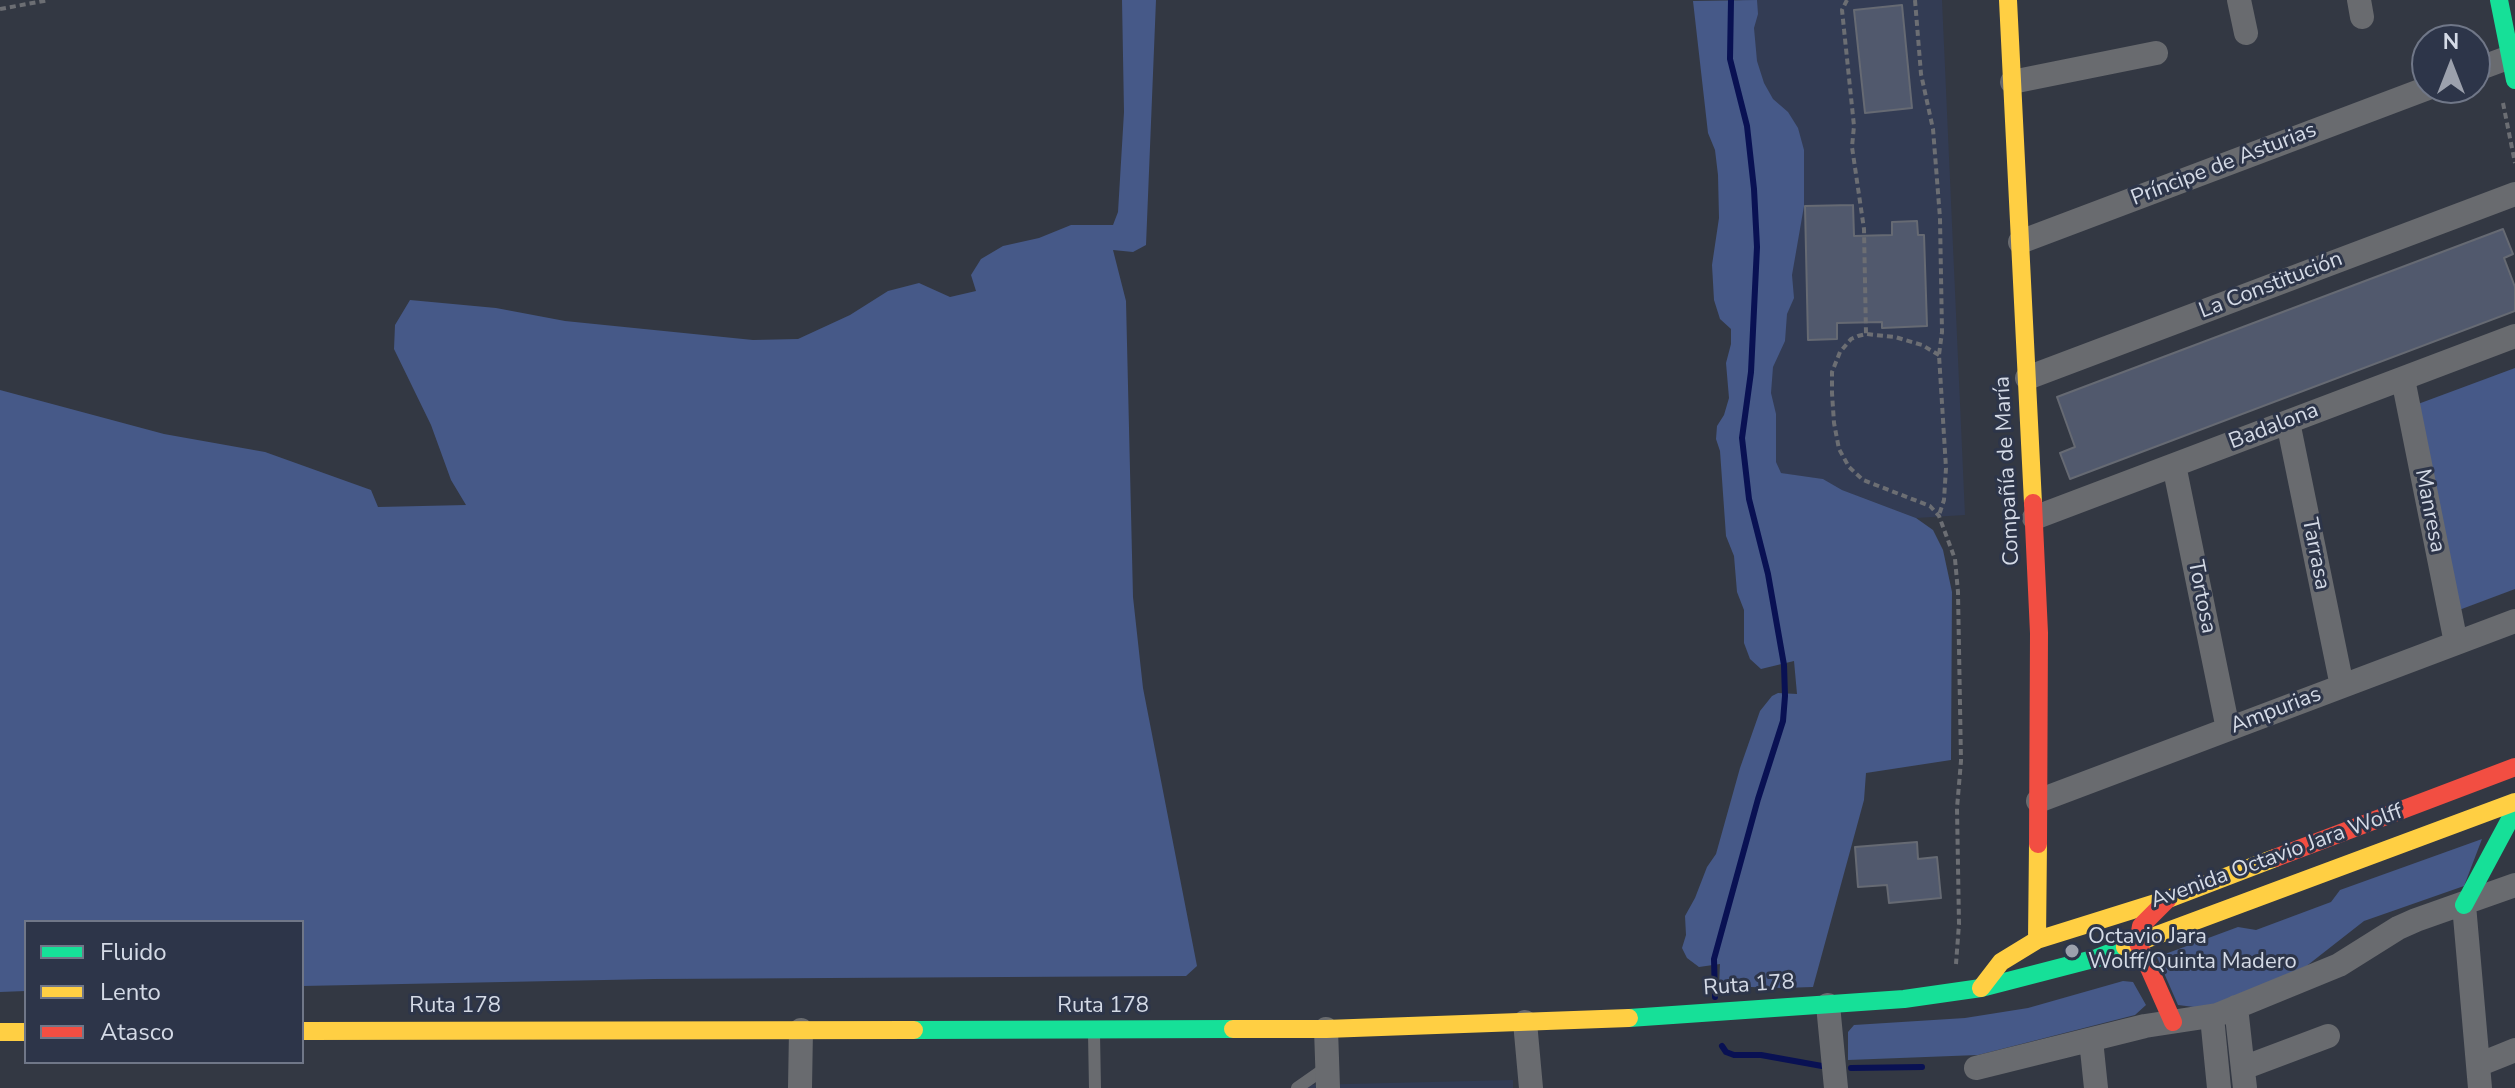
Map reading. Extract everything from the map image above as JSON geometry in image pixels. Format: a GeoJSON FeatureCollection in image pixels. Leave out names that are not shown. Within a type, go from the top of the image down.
{"type":"FeatureCollection","features":[{"type":"Feature","properties":{"kind":"main road","name":"Compañía de María"},"geometry":{"type":"LineString","coordinates":[[2008,0],[2039,633],[2037,940]]}},
{"type":"Feature","properties":{"kind":"main road"},"geometry":{"type":"LineString","coordinates":[[2499,0],[2513,68]]}},
{"type":"Feature","properties":{"kind":"main road","name":"Avenida Octavio Jara Wolff"},"geometry":{"type":"LineString","coordinates":[[1981,988],[2001,962],[2037,940],[2168,899],[2515,767]]}},
{"type":"Feature","properties":{"kind":"main road","name":"Avenida Octavio Jara Wolff"},"geometry":{"type":"LineString","coordinates":[[1904,999],[1981,988],[2097,958],[2515,802]]}},
{"type":"Feature","properties":{"kind":"main road"},"geometry":{"type":"LineString","coordinates":[[2464,905],[2515,810]]}},
{"type":"Feature","properties":{"kind":"main road"},"geometry":{"type":"LineString","coordinates":[[2168,899],[2141,926],[2138,943],[2173,1022]]}},
{"type":"Feature","properties":{"kind":"main road","name":"Ruta 178"},"geometry":{"type":"LineString","coordinates":[[304,1031],[1326,1029],[1525,1022],[1904,999]]}},
{"type":"Feature","properties":{"kind":"main road"},"geometry":{"type":"LineString","coordinates":[[0,1032],[24,1032]]}},
{"type":"Feature","properties":{"kind":"street"},"geometry":{"type":"LineString","coordinates":[[2239,0],[2246,33]]}},
{"type":"Feature","properties":{"kind":"street"},"geometry":{"type":"LineString","coordinates":[[2012,82],[2156,53]]}},
{"type":"Feature","properties":{"kind":"street"},"geometry":{"type":"LineString","coordinates":[[2491,69],[2513,68]]}},
{"type":"Feature","properties":{"kind":"street","name":"Príncipe de Asturias"},"geometry":{"type":"LineString","coordinates":[[2020,242],[2411,94]]}},
{"type":"Feature","properties":{"kind":"street","name":"La Constitución"},"geometry":{"type":"LineString","coordinates":[[2027,378],[2515,194]]}},
{"type":"Feature","properties":{"kind":"street","name":"Badalona"},"geometry":{"type":"LineString","coordinates":[[2034,518],[2515,336]]}},
{"type":"Feature","properties":{"kind":"street","name":"Manresa"},"geometry":{"type":"LineString","coordinates":[[2403,379],[2456,643]]}},
{"type":"Feature","properties":{"kind":"street","name":"Tarrasa"},"geometry":{"type":"LineString","coordinates":[[2288,422],[2342,686]]}},
{"type":"Feature","properties":{"kind":"street","name":"Tortosa"},"geometry":{"type":"LineString","coordinates":[[2174,465],[2228,729]]}},
{"type":"Feature","properties":{"kind":"street","name":"Ampurias"},"geometry":{"type":"LineString","coordinates":[[2038,801],[2515,621]]}},
{"type":"Feature","properties":{"kind":"street"},"geometry":{"type":"LineString","coordinates":[[1976,1068],[2145,1026],[2212,1017],[2339,965],[2416,920],[2515,885]]}},
{"type":"Feature","properties":{"kind":"street"},"geometry":{"type":"LineString","coordinates":[[2464,905],[2479,1076]]}},
{"type":"Feature","properties":{"kind":"street"},"geometry":{"type":"LineString","coordinates":[[1828,1005],[1836,1088]]}},
{"type":"Feature","properties":{"kind":"street"},"geometry":{"type":"LineString","coordinates":[[2236,1007],[2244,1078],[2328,1036]]}},
{"type":"Feature","properties":{"kind":"street"},"geometry":{"type":"LineString","coordinates":[[2212,1017],[2219,1088]]}},
{"type":"Feature","properties":{"kind":"street"},"geometry":{"type":"LineString","coordinates":[[1525,1022],[1531,1088]]}},
{"type":"Feature","properties":{"kind":"street"},"geometry":{"type":"LineString","coordinates":[[1326,1029],[1328,1077]]}},
{"type":"Feature","properties":{"kind":"street"},"geometry":{"type":"LineString","coordinates":[[800,1088],[801,1030]]}},
{"type":"Feature","properties":{"kind":"street"},"geometry":{"type":"LineString","coordinates":[[2091,1040],[2096,1088]]}},
{"type":"Feature","properties":{"kind":"street"},"geometry":{"type":"LineString","coordinates":[[2479,1076],[2515,1050]]}},
{"type":"Feature","properties":{"kind":"lane"},"geometry":{"type":"LineString","coordinates":[[1093,1031],[1095,1088]]}},
{"type":"Feature","properties":{"kind":"lane"},"geometry":{"type":"LineString","coordinates":[[1297,1088],[1328,1077]]}},
{"type":"Feature","properties":{"kind":"path"},"geometry":{"type":"LineString","coordinates":[[0,9],[49,0]]}},
{"type":"Feature","properties":{"kind":"path"},"geometry":{"type":"LineString","coordinates":[[1847,0],[1842,10],[1854,126],[1852,147],[1864,229],[1866,334]]}},
{"type":"Feature","properties":{"kind":"path"},"geometry":{"type":"LineString","coordinates":[[1915,0],[1921,74],[1933,129],[1939,203],[1942,332],[1939,355],[1946,468],[1944,500],[1939,516]]}},
{"type":"Feature","properties":{"kind":"path"},"geometry":{"type":"LineString","coordinates":[[1939,355],[1922,345],[1895,337],[1866,334],[1851,339],[1840,352],[1832,372],[1834,423],[1839,449],[1849,467],[1863,480],[1930,506],[1939,516],[1955,559],[1961,761],[1957,808],[1959,924],[1954,993]]}},
{"type":"Feature","properties":{"kind":"shaded area"},"geometry":{"type":"Polygon","coordinates":[[[1122,0],[1156,0],[1146,245],[1133,252],[1113,250],[1126,301],[1133,597],[1143,688],[1197,966],[1186,976],[655,979],[304,986],[304,920],[24,920],[24,991],[0,992],[0,390],[164,434],[265,452],[371,490],[378,507],[466,505],[451,480],[431,425],[394,349],[395,325],[410,300],[496,308],[565,321],[753,340],[798,339],[850,315],[888,291],[919,283],[950,297],[976,291],[971,275],[981,259],[1003,246],[1039,238],[1071,225],[1113,225],[1118,212],[1124,112],[1122,0]]]}},
{"type":"Feature","properties":{"kind":"shaded area"},"geometry":{"type":"Polygon","coordinates":[[[1742,0],[1942,0],[1965,515],[1916,518],[1842,490],[1823,479],[1758,470],[1742,0]]]}},
{"type":"Feature","properties":{"kind":"shaded area"},"geometry":{"type":"Polygon","coordinates":[[[1757,0],[1758,14],[1754,28],[1757,61],[1773,99],[1788,112],[1798,128],[1804,150],[1804,206],[1792,275],[1794,298],[1787,314],[1785,341],[1773,367],[1771,393],[1776,414],[1776,462],[1781,473],[1823,479],[1842,490],[1916,518],[1933,530],[1943,550],[1952,592],[1951,760],[1866,773],[1864,800],[1813,987],[1719,986],[1720,964],[1699,967],[1687,958],[1682,948],[1686,935],[1685,916],[1716,854],[1760,711],[1778,693],[1797,694],[1794,661],[1761,669],[1750,659],[1744,643],[1744,610],[1737,592],[1734,556],[1726,536],[1720,451],[1716,439],[1717,426],[1729,398],[1726,363],[1731,329],[1720,319],[1714,300],[1712,265],[1719,218],[1718,175],[1715,150],[1708,133],[1693,1],[1757,0]]]}},
{"type":"Feature","properties":{"kind":"shaded area"},"geometry":{"type":"Polygon","coordinates":[[[2515,368],[2515,589],[2459,610],[2418,404],[2515,368]]]}},
{"type":"Feature","properties":{"kind":"shaded area"},"geometry":{"type":"Polygon","coordinates":[[[2482,839],[2464,886],[2364,921],[2295,975],[2210,1009],[2178,1005],[2157,957],[2238,927],[2256,930],[2331,902],[2340,890],[2482,839]]]}},
{"type":"Feature","properties":{"kind":"shaded area"},"geometry":{"type":"Polygon","coordinates":[[[2123,981],[2133,982],[2146,1005],[2135,1015],[1978,1055],[1848,1060],[1848,1032],[1854,1025],[1965,1018],[2028,1008],[2123,981]]]}},
{"type":"Feature","properties":{"kind":"shaded area"},"geometry":{"type":"Polygon","coordinates":[[[1513,1080],[1513,1088],[1307,1088],[1307,1085],[1513,1080]]]}},
{"type":"Feature","properties":{"kind":"building"},"geometry":{"type":"Polygon","coordinates":[[[1902,5],[1912,108],[1865,113],[1854,10],[1902,5]]]}},
{"type":"Feature","properties":{"kind":"building"},"geometry":{"type":"Polygon","coordinates":[[[1853,205],[1854,236],[1892,235],[1892,222],[1917,221],[1918,235],[1924,235],[1927,326],[1882,328],[1882,322],[1837,323],[1837,339],[1808,340],[1805,206],[1853,205]]]}},
{"type":"Feature","properties":{"kind":"building"},"geometry":{"type":"Polygon","coordinates":[[[2503,229],[2513,254],[2504,258],[2515,287],[2515,311],[2070,479],[2060,453],[2075,447],[2057,397],[2503,229]]]}},
{"type":"Feature","properties":{"kind":"building"},"geometry":{"type":"Polygon","coordinates":[[[1917,842],[1918,859],[1937,857],[1941,898],[1889,903],[1887,885],[1858,887],[1855,847],[1917,842]]]}},
{"type":"Feature","properties":{"kind":"waterway"},"geometry":{"type":"LineString","coordinates":[[1715,997],[1714,959],[1783,721],[1785,696],[1784,665],[1768,574],[1749,499],[1742,438],[1751,372],[1757,247],[1747,126],[1730,59],[1731,0]]}},
{"type":"Feature","properties":{"kind":"waterway"},"geometry":{"type":"LineString","coordinates":[[1722,1046],[1734,1055],[1761,1055],[1822,1066]]}},
{"type":"Feature","properties":{"kind":"waterway"},"geometry":{"type":"LineString","coordinates":[[1851,1068],[1922,1067]]}},
{"type":"Feature","properties":{"kind":"traffic: fast"},"geometry":{"type":"LineString","coordinates":[[2499,0],[2515,80]]}},
{"type":"Feature","properties":{"kind":"traffic: fast"},"geometry":{"type":"LineString","coordinates":[[2464,905],[2515,810]]}},
{"type":"Feature","properties":{"kind":"traffic: fast"},"geometry":{"type":"LineString","coordinates":[[1629,1018],[1904,999],[1981,988],[2097,958],[2125,947]]}},
{"type":"Feature","properties":{"kind":"traffic: fast"},"geometry":{"type":"LineString","coordinates":[[914,1030],[1233,1029]]}},
{"type":"Feature","properties":{"kind":"traffic: slow"},"geometry":{"type":"LineString","coordinates":[[2008,0],[2033,503]]}},
{"type":"Feature","properties":{"kind":"traffic: slow"},"geometry":{"type":"LineString","coordinates":[[2125,947],[2515,802]]}},
{"type":"Feature","properties":{"kind":"traffic: slow"},"geometry":{"type":"LineString","coordinates":[[2038,844],[2037,940],[2168,899],[2275,858]]}},
{"type":"Feature","properties":{"kind":"traffic: slow"},"geometry":{"type":"LineString","coordinates":[[1981,988],[2001,962],[2037,940]]}},
{"type":"Feature","properties":{"kind":"traffic: slow"},"geometry":{"type":"LineString","coordinates":[[1233,1029],[1326,1029],[1629,1018]]}},
{"type":"Feature","properties":{"kind":"traffic: slow"},"geometry":{"type":"LineString","coordinates":[[304,1031],[914,1030]]}},
{"type":"Feature","properties":{"kind":"traffic: slow"},"geometry":{"type":"LineString","coordinates":[[0,1032],[24,1032]]}},
{"type":"Feature","properties":{"kind":"traffic: jam"},"geometry":{"type":"LineString","coordinates":[[2033,503],[2039,633],[2038,844]]}},
{"type":"Feature","properties":{"kind":"traffic: jam"},"geometry":{"type":"LineString","coordinates":[[2275,858],[2515,767]]}},
{"type":"Feature","properties":{"kind":"traffic: jam"},"geometry":{"type":"LineString","coordinates":[[2168,899],[2141,926],[2138,943],[2173,1022]]}},
{"type":"Feature","properties":{"kind":"place","name":"Octavio Jara Wolff/Quinta Madero"},"geometry":{"type":"Point","coordinates":[2072,951]}}]}
